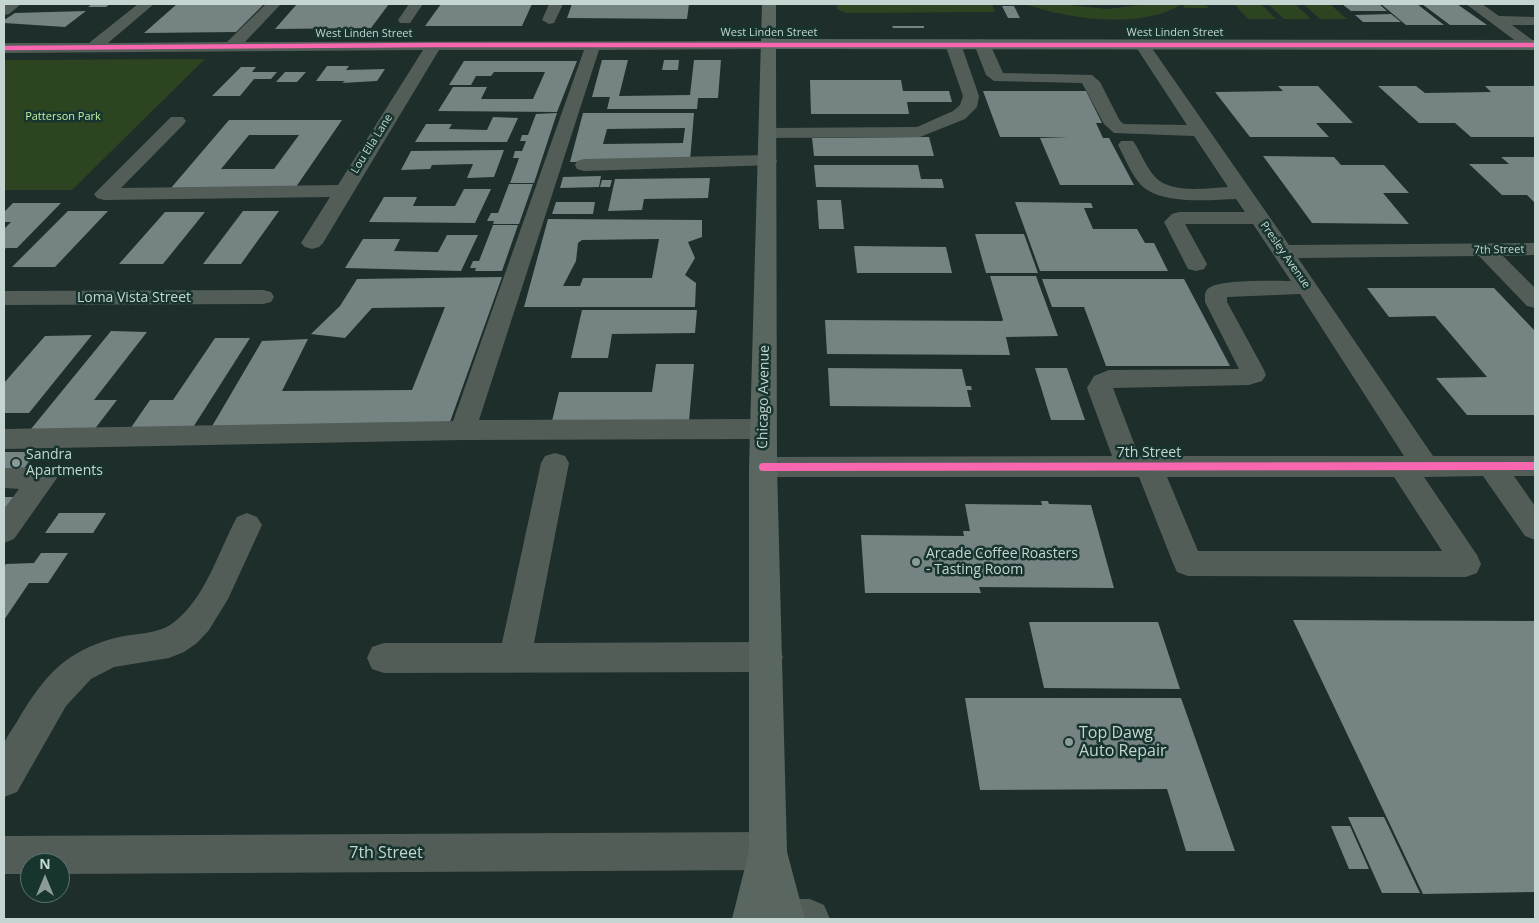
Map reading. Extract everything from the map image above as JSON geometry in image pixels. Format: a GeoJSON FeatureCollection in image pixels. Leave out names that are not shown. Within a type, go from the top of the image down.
{"type":"FeatureCollection","features":[{"type":"Feature","properties":{"kind":"main road","name":"Chicago Avenue"},"geometry":{"type":"LineString","coordinates":[[770,4],[763,467],[768,851],[785,919]]}},
{"type":"Feature","properties":{"kind":"main road","name":"West Linden Street"},"geometry":{"type":"LineString","coordinates":[[770,44],[1533,45]]}},
{"type":"Feature","properties":{"kind":"main road","name":"Chicago Avenue"},"geometry":{"type":"LineString","coordinates":[[752,919],[768,851]]}},
{"type":"Feature","properties":{"kind":"street"},"geometry":{"type":"LineString","coordinates":[[4,10],[14,4]]}},
{"type":"Feature","properties":{"kind":"street"},"geometry":{"type":"LineString","coordinates":[[93,47],[147,4]]}},
{"type":"Feature","properties":{"kind":"street"},"geometry":{"type":"LineString","coordinates":[[232,46],[274,4]]}},
{"type":"Feature","properties":{"kind":"street"},"geometry":{"type":"LineString","coordinates":[[405,20],[416,4]]}},
{"type":"Feature","properties":{"kind":"street"},"geometry":{"type":"LineString","coordinates":[[549,20],[556,4]]}},
{"type":"Feature","properties":{"kind":"street"},"geometry":{"type":"LineString","coordinates":[[1473,4],[1533,45]]}},
{"type":"Feature","properties":{"kind":"street"},"geometry":{"type":"LineString","coordinates":[[1497,20],[1535,20]]}},
{"type":"Feature","properties":{"kind":"street","name":"West Linden Street"},"geometry":{"type":"LineString","coordinates":[[4,48],[770,44]]}},
{"type":"Feature","properties":{"kind":"street"},"geometry":{"type":"LineString","coordinates":[[768,132],[920,132],[959,115],[968,107],[970,96],[953,44]]}},
{"type":"Feature","properties":{"kind":"street"},"geometry":{"type":"LineString","coordinates":[[982,44],[994,76],[1000,78],[1086,78],[1092,82],[1113,124],[1120,129],[1200,131]]}},
{"type":"Feature","properties":{"kind":"street","name":"Presley Avenue"},"geometry":{"type":"LineString","coordinates":[[1139,465],[1188,564],[1466,564],[1414,466],[1307,287],[1241,193],[1142,44]]}},
{"type":"Feature","properties":{"kind":"street","name":"Lou Ella Lane"},"geometry":{"type":"LineString","coordinates":[[312,243],[342,191],[434,45]]}},
{"type":"Feature","properties":{"kind":"street"},"geometry":{"type":"LineString","coordinates":[[463,430],[593,45]]}},
{"type":"Feature","properties":{"kind":"street"},"geometry":{"type":"LineString","coordinates":[[177,121],[104,194],[342,191]]}},
{"type":"Feature","properties":{"kind":"street"},"geometry":{"type":"LineString","coordinates":[[1127,144],[1149,183],[1161,190],[1173,193],[1241,193]]}},
{"type":"Feature","properties":{"kind":"street"},"geometry":{"type":"LineString","coordinates":[[584,165],[768,161]]}},
{"type":"Feature","properties":{"kind":"street"},"geometry":{"type":"LineString","coordinates":[[1196,264],[1174,222],[1179,218],[1259,218]]}},
{"type":"Feature","properties":{"kind":"street"},"geometry":{"type":"LineString","coordinates":[[1485,250],[1535,301]]}},
{"type":"Feature","properties":{"kind":"street","name":"7th Street"},"geometry":{"type":"LineString","coordinates":[[1283,252],[1535,250]]}},
{"type":"Feature","properties":{"kind":"street"},"geometry":{"type":"LineString","coordinates":[[1139,465],[1100,388],[1103,382],[1109,379],[1253,376],[1252,370],[1216,302],[1216,293],[1223,290],[1307,287]]}},
{"type":"Feature","properties":{"kind":"street","name":"Loma Vista Street"},"geometry":{"type":"LineString","coordinates":[[4,298],[263,297]]}},
{"type":"Feature","properties":{"kind":"street"},"geometry":{"type":"LineString","coordinates":[[4,439],[463,430],[764,429]]}},
{"type":"Feature","properties":{"kind":"street"},"geometry":{"type":"LineString","coordinates":[[515,658],[555,463]]}},
{"type":"Feature","properties":{"kind":"street","name":"7th Street"},"geometry":{"type":"LineString","coordinates":[[763,467],[1139,465],[1535,466]]}},
{"type":"Feature","properties":{"kind":"street"},"geometry":{"type":"LineString","coordinates":[[1491,466],[1535,528]]}},
{"type":"Feature","properties":{"kind":"street"},"geometry":{"type":"LineString","coordinates":[[4,478],[43,478],[4,531]]}},
{"type":"Feature","properties":{"kind":"street"},"geometry":{"type":"LineString","coordinates":[[4,779],[59,687],[73,673],[93,661],[128,649],[171,642],[193,625],[209,604],[247,525]]}},
{"type":"Feature","properties":{"kind":"street"},"geometry":{"type":"LineString","coordinates":[[384,658],[766,657]]}},
{"type":"Feature","properties":{"kind":"street","name":"7th Street"},"geometry":{"type":"LineString","coordinates":[[4,855],[768,851]]}},
{"type":"Feature","properties":{"kind":"street"},"geometry":{"type":"LineString","coordinates":[[785,919],[810,919]]}},
{"type":"Feature","properties":{"kind":"green space"},"geometry":{"type":"Polygon","coordinates":[[[837,4],[992,4],[995,12],[846,13],[837,9],[837,4]]]}},
{"type":"Feature","properties":{"kind":"green space"},"geometry":{"type":"Polygon","coordinates":[[[1025,4],[1059,4],[1107,9],[1148,4],[1182,4],[1166,12],[1147,17],[1104,19],[1061,14],[1025,4]]]}},
{"type":"Feature","properties":{"kind":"green space"},"geometry":{"type":"Polygon","coordinates":[[[1182,4],[1205,4],[1209,8],[1185,8],[1182,4]]]}},
{"type":"Feature","properties":{"kind":"green space"},"geometry":{"type":"Polygon","coordinates":[[[1234,4],[1261,4],[1276,19],[1248,19],[1234,4]]]}},
{"type":"Feature","properties":{"kind":"green space"},"geometry":{"type":"Polygon","coordinates":[[[1268,4],[1295,4],[1311,19],[1284,19],[1268,4]]]}},
{"type":"Feature","properties":{"kind":"green space"},"geometry":{"type":"Polygon","coordinates":[[[1303,4],[1330,4],[1347,19],[1320,19],[1303,4]]]}},
{"type":"Feature","properties":{"kind":"green space","name":"Patterson Park"},"geometry":{"type":"Polygon","coordinates":[[[205,59],[72,190],[4,190],[4,60],[205,59]]]}},
{"type":"Feature","properties":{"kind":"building"},"geometry":{"type":"Polygon","coordinates":[[[92,4],[110,4],[106,7],[88,7],[92,4]]]}},
{"type":"Feature","properties":{"kind":"building"},"geometry":{"type":"Polygon","coordinates":[[[177,4],[264,4],[236,32],[144,33],[177,4]]]}},
{"type":"Feature","properties":{"kind":"building"},"geometry":{"type":"Polygon","coordinates":[[[297,4],[389,4],[371,28],[275,29],[297,4]]]}},
{"type":"Feature","properties":{"kind":"building"},"geometry":{"type":"Polygon","coordinates":[[[441,4],[532,4],[522,26],[425,26],[441,4]]]}},
{"type":"Feature","properties":{"kind":"building"},"geometry":{"type":"Polygon","coordinates":[[[572,4],[689,4],[687,19],[567,18],[572,4]]]}},
{"type":"Feature","properties":{"kind":"building"},"geometry":{"type":"Polygon","coordinates":[[[1342,4],[1379,4],[1387,11],[1351,11],[1342,4]]]}},
{"type":"Feature","properties":{"kind":"building"},"geometry":{"type":"Polygon","coordinates":[[[1381,4],[1417,4],[1444,25],[1406,25],[1381,4]]]}},
{"type":"Feature","properties":{"kind":"building"},"geometry":{"type":"Polygon","coordinates":[[[1422,4],[1457,4],[1487,25],[1450,25],[1422,4]]]}},
{"type":"Feature","properties":{"kind":"building"},"geometry":{"type":"Polygon","coordinates":[[[1002,6],[1014,6],[1020,18],[1008,18],[1002,6]]]}},
{"type":"Feature","properties":{"kind":"building"},"geometry":{"type":"Polygon","coordinates":[[[86,11],[65,27],[4,23],[4,20],[15,13],[86,11]]]}},
{"type":"Feature","properties":{"kind":"building"},"geometry":{"type":"Polygon","coordinates":[[[1391,14],[1401,22],[1363,22],[1355,15],[1391,14]]]}},
{"type":"Feature","properties":{"kind":"building"},"geometry":{"type":"Polygon","coordinates":[[[892,26],[924,26],[924,28],[893,28],[892,26]]]}},
{"type":"Feature","properties":{"kind":"building"},"geometry":{"type":"Polygon","coordinates":[[[602,60],[628,60],[619,96],[690,95],[694,60],[721,60],[718,98],[698,98],[697,109],[607,109],[610,97],[592,97],[602,60]]]}},
{"type":"Feature","properties":{"kind":"building"},"geometry":{"type":"Polygon","coordinates":[[[664,60],[679,60],[678,70],[662,70],[664,60]]]}},
{"type":"Feature","properties":{"kind":"building"},"geometry":{"type":"Polygon","coordinates":[[[464,61],[577,61],[557,112],[438,111],[453,87],[487,87],[481,99],[533,99],[545,72],[494,72],[491,76],[476,76],[471,85],[449,85],[464,61]]]}},
{"type":"Feature","properties":{"kind":"building"},"geometry":{"type":"Polygon","coordinates":[[[327,66],[349,66],[346,70],[385,69],[377,81],[342,83],[345,81],[316,81],[327,66]]]}},
{"type":"Feature","properties":{"kind":"building"},"geometry":{"type":"Polygon","coordinates":[[[241,67],[256,67],[252,72],[277,72],[271,79],[254,79],[240,96],[212,96],[241,67]]]}},
{"type":"Feature","properties":{"kind":"building"},"geometry":{"type":"Polygon","coordinates":[[[285,72],[306,72],[297,82],[276,82],[285,72]]]}},
{"type":"Feature","properties":{"kind":"building"},"geometry":{"type":"Polygon","coordinates":[[[810,80],[901,80],[903,91],[949,91],[952,102],[907,102],[909,114],[811,114],[810,80]]]}},
{"type":"Feature","properties":{"kind":"building"},"geometry":{"type":"Polygon","coordinates":[[[1278,86],[1318,86],[1353,123],[1316,123],[1329,137],[1250,137],[1215,92],[1283,91],[1278,86]]]}},
{"type":"Feature","properties":{"kind":"building"},"geometry":{"type":"Polygon","coordinates":[[[1378,86],[1416,86],[1425,93],[1491,92],[1485,86],[1535,86],[1535,137],[1471,137],[1455,123],[1419,123],[1378,86]]]}},
{"type":"Feature","properties":{"kind":"building"},"geometry":{"type":"Polygon","coordinates":[[[983,91],[1086,91],[1102,123],[1096,123],[1103,138],[1109,138],[1134,185],[1060,185],[1040,138],[1069,137],[1000,137],[983,91]]]}},
{"type":"Feature","properties":{"kind":"building"},"geometry":{"type":"Polygon","coordinates":[[[557,113],[534,183],[510,183],[519,158],[513,158],[515,151],[522,151],[526,141],[520,141],[522,135],[528,135],[536,114],[557,113]]]}},
{"type":"Feature","properties":{"kind":"building"},"geometry":{"type":"Polygon","coordinates":[[[583,113],[694,113],[690,161],[570,162],[583,113]],[[685,128],[607,129],[603,144],[683,143],[685,128]]]}},
{"type":"Feature","properties":{"kind":"building"},"geometry":{"type":"Polygon","coordinates":[[[493,117],[518,118],[507,142],[415,142],[426,124],[452,124],[449,129],[487,130],[493,117]]]}},
{"type":"Feature","properties":{"kind":"building"},"geometry":{"type":"Polygon","coordinates":[[[229,120],[342,120],[296,187],[171,188],[229,120]],[[249,135],[221,169],[274,169],[299,135],[249,135]]]}},
{"type":"Feature","properties":{"kind":"building"},"geometry":{"type":"Polygon","coordinates":[[[929,137],[934,156],[814,156],[812,138],[929,137]]]}},
{"type":"Feature","properties":{"kind":"building"},"geometry":{"type":"Polygon","coordinates":[[[504,150],[494,177],[467,178],[473,164],[432,165],[430,169],[401,170],[411,151],[504,150]]]}},
{"type":"Feature","properties":{"kind":"building"},"geometry":{"type":"Polygon","coordinates":[[[1263,156],[1334,157],[1341,165],[1384,165],[1409,193],[1383,193],[1409,224],[1312,223],[1263,156]]]}},
{"type":"Feature","properties":{"kind":"building"},"geometry":{"type":"Polygon","coordinates":[[[1501,157],[1535,157],[1535,203],[1527,195],[1502,195],[1469,164],[1509,164],[1501,157]]]}},
{"type":"Feature","properties":{"kind":"building"},"geometry":{"type":"Polygon","coordinates":[[[814,165],[918,165],[921,179],[942,179],[944,188],[816,187],[814,165]]]}},
{"type":"Feature","properties":{"kind":"building"},"geometry":{"type":"Polygon","coordinates":[[[601,176],[599,187],[560,188],[563,177],[601,176]]]}},
{"type":"Feature","properties":{"kind":"building"},"geometry":{"type":"Polygon","coordinates":[[[710,178],[708,198],[644,199],[642,210],[608,211],[615,179],[710,178]]]}},
{"type":"Feature","properties":{"kind":"building"},"geometry":{"type":"Polygon","coordinates":[[[602,180],[612,180],[610,187],[600,187],[602,180]]]}},
{"type":"Feature","properties":{"kind":"building"},"geometry":{"type":"Polygon","coordinates":[[[509,184],[533,184],[519,224],[493,224],[494,221],[487,221],[491,213],[498,213],[509,184]]]}},
{"type":"Feature","properties":{"kind":"building"},"geometry":{"type":"Polygon","coordinates":[[[464,189],[491,189],[475,223],[369,222],[384,197],[417,197],[413,206],[455,206],[464,189]]]}},
{"type":"Feature","properties":{"kind":"building"},"geometry":{"type":"Polygon","coordinates":[[[817,200],[841,200],[844,229],[819,229],[817,200]]]}},
{"type":"Feature","properties":{"kind":"building"},"geometry":{"type":"Polygon","coordinates":[[[556,202],[595,202],[593,214],[552,214],[556,202]]]}},
{"type":"Feature","properties":{"kind":"building"},"geometry":{"type":"Polygon","coordinates":[[[1015,202],[1091,203],[1093,208],[1084,208],[1093,229],[1137,229],[1145,243],[1154,243],[1168,271],[1040,271],[1015,202]]]}},
{"type":"Feature","properties":{"kind":"building"},"geometry":{"type":"Polygon","coordinates":[[[13,203],[61,203],[17,248],[6,248],[4,250],[4,229],[11,222],[4,222],[4,212],[13,203]]]}},
{"type":"Feature","properties":{"kind":"building"},"geometry":{"type":"Polygon","coordinates":[[[68,211],[108,211],[55,267],[12,267],[68,211]]]}},
{"type":"Feature","properties":{"kind":"building"},"geometry":{"type":"Polygon","coordinates":[[[243,211],[279,211],[241,264],[203,264],[243,211]]]}},
{"type":"Feature","properties":{"kind":"building"},"geometry":{"type":"Polygon","coordinates":[[[165,212],[205,212],[163,264],[119,264],[165,212]]]}},
{"type":"Feature","properties":{"kind":"building"},"geometry":{"type":"Polygon","coordinates":[[[548,219],[702,220],[702,237],[688,242],[695,258],[685,275],[696,283],[695,307],[524,307],[548,219]],[[659,239],[582,240],[578,243],[576,261],[563,286],[580,286],[583,278],[652,278],[659,239]]]}},
{"type":"Feature","properties":{"kind":"building"},"geometry":{"type":"Polygon","coordinates":[[[493,225],[518,225],[502,271],[475,271],[476,268],[470,268],[473,261],[479,261],[493,225]]]}},
{"type":"Feature","properties":{"kind":"building"},"geometry":{"type":"Polygon","coordinates":[[[975,234],[1024,234],[1038,273],[986,273],[975,234]]]}},
{"type":"Feature","properties":{"kind":"building"},"geometry":{"type":"Polygon","coordinates":[[[447,235],[478,235],[461,271],[345,268],[363,239],[400,239],[394,251],[438,252],[447,235]]]}},
{"type":"Feature","properties":{"kind":"building"},"geometry":{"type":"Polygon","coordinates":[[[854,246],[946,247],[952,273],[857,273],[854,246]]]}},
{"type":"Feature","properties":{"kind":"building"},"geometry":{"type":"Polygon","coordinates":[[[990,276],[1036,276],[1058,336],[1006,337],[1003,324],[1010,355],[827,354],[825,320],[1002,321],[990,276]]]}},
{"type":"Feature","properties":{"kind":"building"},"geometry":{"type":"Polygon","coordinates":[[[502,277],[450,422],[211,428],[262,341],[308,339],[282,391],[412,390],[445,307],[372,308],[345,338],[311,334],[340,306],[357,279],[502,277]]]}},
{"type":"Feature","properties":{"kind":"building"},"geometry":{"type":"Polygon","coordinates":[[[1042,279],[1184,279],[1230,366],[1106,366],[1084,307],[1052,307],[1042,279]]]}},
{"type":"Feature","properties":{"kind":"building"},"geometry":{"type":"Polygon","coordinates":[[[1367,288],[1494,288],[1535,331],[1535,415],[1467,415],[1436,378],[1487,377],[1435,316],[1389,317],[1367,288]]]}},
{"type":"Feature","properties":{"kind":"building"},"geometry":{"type":"Polygon","coordinates":[[[582,310],[697,310],[695,333],[612,334],[608,358],[571,358],[582,310]]]}},
{"type":"Feature","properties":{"kind":"building"},"geometry":{"type":"Polygon","coordinates":[[[111,331],[147,332],[94,400],[117,400],[94,430],[31,429],[111,331]]]}},
{"type":"Feature","properties":{"kind":"building"},"geometry":{"type":"Polygon","coordinates":[[[92,335],[29,413],[4,413],[4,383],[45,336],[92,335]]]}},
{"type":"Feature","properties":{"kind":"building"},"geometry":{"type":"Polygon","coordinates":[[[215,338],[250,338],[192,429],[130,429],[150,400],[173,400],[215,338]]]}},
{"type":"Feature","properties":{"kind":"building"},"geometry":{"type":"Polygon","coordinates":[[[656,364],[694,364],[689,421],[552,421],[559,392],[652,392],[656,364]]]}},
{"type":"Feature","properties":{"kind":"building"},"geometry":{"type":"Polygon","coordinates":[[[828,368],[962,369],[966,386],[971,386],[972,390],[967,390],[971,407],[830,406],[828,368]]]}},
{"type":"Feature","properties":{"kind":"building"},"geometry":{"type":"Polygon","coordinates":[[[1035,368],[1067,368],[1085,420],[1051,420],[1035,368]]]}},
{"type":"Feature","properties":{"kind":"building","name":"Sandra Apartments"},"geometry":{"type":"Polygon","coordinates":[[[4,452],[36,452],[20,474],[4,474],[4,452]]]}},
{"type":"Feature","properties":{"kind":"building"},"geometry":{"type":"Polygon","coordinates":[[[4,497],[25,497],[4,527],[4,497]]]}},
{"type":"Feature","properties":{"kind":"building"},"geometry":{"type":"Polygon","coordinates":[[[1041,501],[1048,501],[1049,504],[1091,505],[1114,588],[979,587],[981,593],[865,593],[861,535],[964,536],[963,531],[970,531],[965,504],[1042,505],[1041,501]]]}},
{"type":"Feature","properties":{"kind":"building"},"geometry":{"type":"Polygon","coordinates":[[[59,513],[106,513],[93,533],[45,533],[59,513]]]}},
{"type":"Feature","properties":{"kind":"building"},"geometry":{"type":"Polygon","coordinates":[[[41,553],[68,553],[48,583],[29,583],[4,620],[4,567],[6,564],[34,563],[41,553]]]}},
{"type":"Feature","properties":{"kind":"building"},"geometry":{"type":"Polygon","coordinates":[[[1293,620],[1535,621],[1535,892],[1423,894],[1293,620]]]}},
{"type":"Feature","properties":{"kind":"building"},"geometry":{"type":"Polygon","coordinates":[[[1029,622],[1158,622],[1180,689],[1044,688],[1029,622]]]}},
{"type":"Feature","properties":{"kind":"building"},"geometry":{"type":"Polygon","coordinates":[[[965,698],[1181,698],[1235,851],[1186,851],[1167,789],[980,790],[965,698]]]}},
{"type":"Feature","properties":{"kind":"building"},"geometry":{"type":"Polygon","coordinates":[[[1348,817],[1384,817],[1420,893],[1382,893],[1348,817]]]}},
{"type":"Feature","properties":{"kind":"building"},"geometry":{"type":"Polygon","coordinates":[[[1331,826],[1350,826],[1369,869],[1349,869],[1331,826]]]}},
{"type":"Feature","properties":{"kind":"cycle path"},"geometry":{"type":"LineString","coordinates":[[4,48],[434,45],[1535,45]]}},
{"type":"Feature","properties":{"kind":"cycle path"},"geometry":{"type":"LineString","coordinates":[[763,467],[1535,466]]}},
{"type":"Feature","properties":{"kind":"place","name":"Sandra Apartments"},"geometry":{"type":"Point","coordinates":[16,463]}},
{"type":"Feature","properties":{"kind":"place","name":"Arcade Coffee Roasters - Tasting Room"},"geometry":{"type":"Point","coordinates":[916,562]}},
{"type":"Feature","properties":{"kind":"place","name":"Top Dawg Auto Repair"},"geometry":{"type":"Point","coordinates":[1069,742]}}]}
